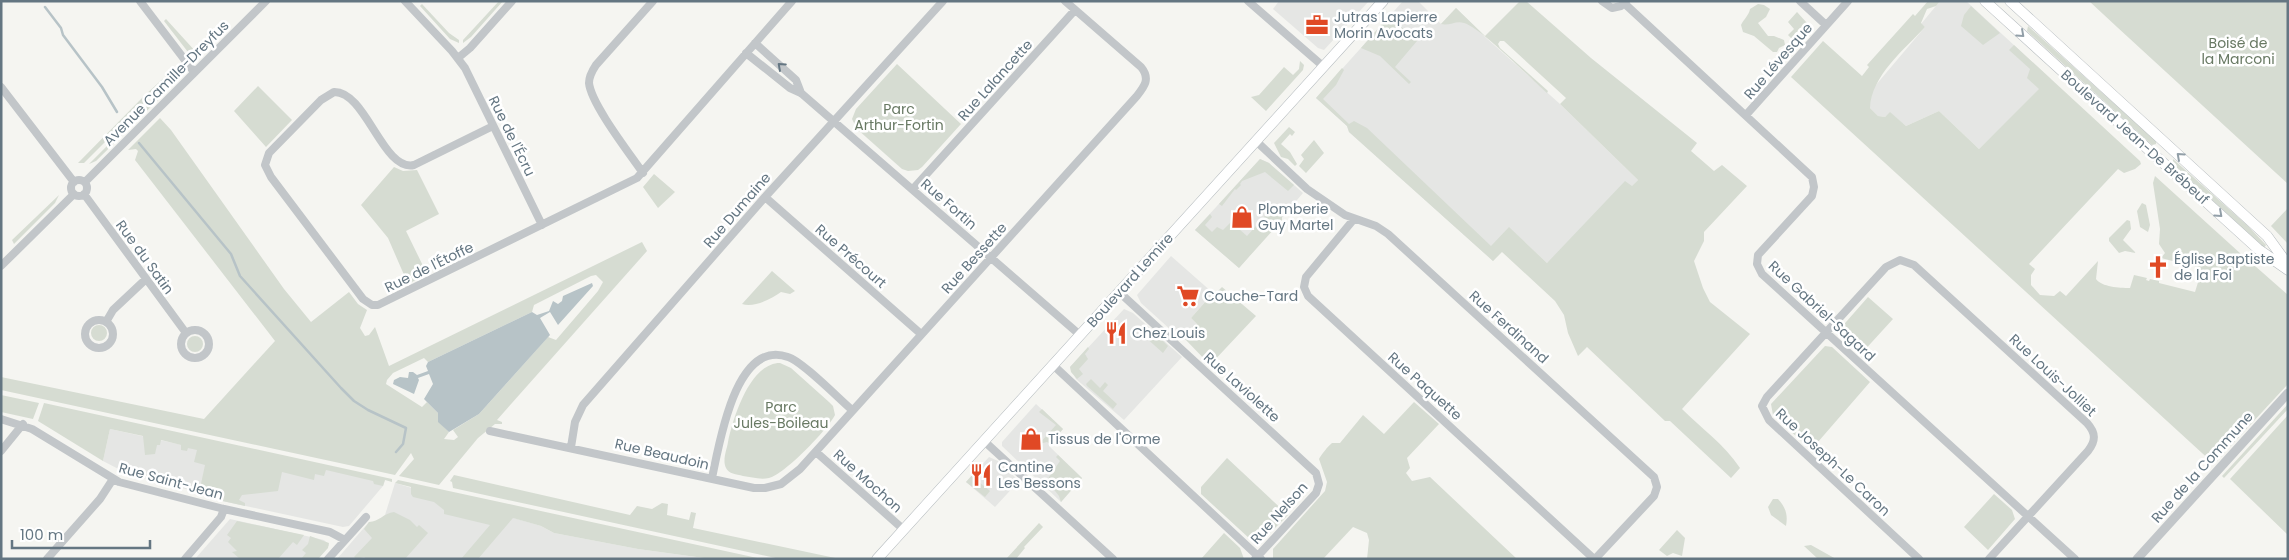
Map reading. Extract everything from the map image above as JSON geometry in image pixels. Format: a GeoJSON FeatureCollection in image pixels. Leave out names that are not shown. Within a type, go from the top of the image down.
{"type":"FeatureCollection","features":[{"type":"Feature","properties":{"kind":"main road","name":"Boulevard Lemire"},"geometry":{"type":"LineString","coordinates":[[877,559],[1383,1]]}},
{"type":"Feature","properties":{"kind":"main road","name":"Boulevard Jean-De Brébeuf"},"geometry":{"type":"LineString","coordinates":[[1985,1],[2258,249],[2288,270]]}},
{"type":"Feature","properties":{"kind":"main road","name":"Boulevard Jean-De Brébeuf"},"geometry":{"type":"LineString","coordinates":[[2010,1],[2261,231],[2288,265]]}},
{"type":"Feature","properties":{"kind":"street"},"geometry":{"type":"LineString","coordinates":[[140,1],[194,72]]}},
{"type":"Feature","properties":{"kind":"street","name":"Avenue Camille-Dreyfus"},"geometry":{"type":"LineString","coordinates":[[85,182],[266,1]]}},
{"type":"Feature","properties":{"kind":"street"},"geometry":{"type":"LineString","coordinates":[[406,1],[458,58],[470,48],[512,1]]}},
{"type":"Feature","properties":{"kind":"street"},"geometry":{"type":"LineString","coordinates":[[643,173],[606,120],[589,81],[596,66],[653,1]]}},
{"type":"Feature","properties":{"kind":"street","name":"Rue de l'Étoffe"},"geometry":{"type":"LineString","coordinates":[[493,126],[414,165],[405,166],[395,158],[352,100],[342,93],[334,92],[326,96],[269,153],[265,165],[271,177],[359,294],[366,302],[372,305],[382,304],[632,181],[643,173],[792,1]]}},
{"type":"Feature","properties":{"kind":"street","name":"Rue Dumaine"},"geometry":{"type":"LineString","coordinates":[[571,446],[575,422],[584,405],[765,197],[943,1]]}},
{"type":"Feature","properties":{"kind":"street"},"geometry":{"type":"LineString","coordinates":[[1065,1],[1075,10]]}},
{"type":"Feature","properties":{"kind":"street"},"geometry":{"type":"LineString","coordinates":[[1248,1],[1324,67]]}},
{"type":"Feature","properties":{"kind":"street","name":"Rue Gabriel-Sagard"},"geometry":{"type":"LineString","coordinates":[[1602,1],[1612,8],[1625,2],[1808,172],[1814,183],[1812,196],[1760,252],[1758,267],[1762,274],[2074,559]]}},
{"type":"Feature","properties":{"kind":"street"},"geometry":{"type":"LineString","coordinates":[[1800,1],[1826,25]]}},
{"type":"Feature","properties":{"kind":"street","name":"Rue Lévesque"},"geometry":{"type":"LineString","coordinates":[[1746,115],[1848,1]]}},
{"type":"Feature","properties":{"kind":"street","name":"Rue Bessette"},"geometry":{"type":"LineString","coordinates":[[816,452],[1136,97],[1146,83],[1147,78],[1141,68],[1075,10]]}},
{"type":"Feature","properties":{"kind":"street","name":"Rue Lalancette"},"geometry":{"type":"LineString","coordinates":[[913,189],[1075,10]]}},
{"type":"Feature","properties":{"kind":"street","name":"Rue Fortin"},"geometry":{"type":"LineString","coordinates":[[755,43],[796,80],[801,93]]}},
{"type":"Feature","properties":{"kind":"street","name":"Rue Fortin"},"geometry":{"type":"LineString","coordinates":[[746,53],[834,120],[1080,335]]}},
{"type":"Feature","properties":{"kind":"street","name":"Rue de l'Écru"},"geometry":{"type":"LineString","coordinates":[[458,58],[542,225]]}},
{"type":"Feature","properties":{"kind":"street"},"geometry":{"type":"LineString","coordinates":[[1,87],[74,182]]}},
{"type":"Feature","properties":{"kind":"street","name":"Rue Ferdinand"},"geometry":{"type":"LineString","coordinates":[[1256,142],[1307,189],[1354,220],[1376,226],[1388,234],[1654,477],[1657,487],[1654,496],[1595,559]]}},
{"type":"Feature","properties":{"kind":"street"},"geometry":{"type":"LineString","coordinates":[[81,180],[85,182],[88,188],[84,194],[80,196],[74,194],[71,188],[74,182],[81,180]]}},
{"type":"Feature","properties":{"kind":"street"},"geometry":{"type":"LineString","coordinates":[[1,266],[74,194]]}},
{"type":"Feature","properties":{"kind":"street","name":"Rue du Satin"},"geometry":{"type":"LineString","coordinates":[[84,194],[186,333]]}},
{"type":"Feature","properties":{"kind":"street","name":"Rue Précourt"},"geometry":{"type":"LineString","coordinates":[[765,197],[921,334]]}},
{"type":"Feature","properties":{"kind":"street","name":"Rue Paquette"},"geometry":{"type":"LineString","coordinates":[[1354,220],[1306,277],[1304,287],[1308,296],[1595,559]]}},
{"type":"Feature","properties":{"kind":"street","name":"Rue Joseph-Le Caron"},"geometry":{"type":"LineString","coordinates":[[1914,265],[1900,260],[1888,265],[1767,397],[1762,406],[1769,420],[1788,439],[1920,559]]}},
{"type":"Feature","properties":{"kind":"street","name":"Rue Louis-Jolliet"},"geometry":{"type":"LineString","coordinates":[[1914,265],[2094,431],[2094,439],[2090,449],[1989,559]]}},
{"type":"Feature","properties":{"kind":"street"},"geometry":{"type":"LineString","coordinates":[[106,322],[113,310],[146,279]]}},
{"type":"Feature","properties":{"kind":"street","name":"Rue Laviolette"},"geometry":{"type":"LineString","coordinates":[[1119,292],[1312,468],[1319,484]]}},
{"type":"Feature","properties":{"kind":"street"},"geometry":{"type":"LineString","coordinates":[[712,478],[730,403],[747,373],[764,358],[777,355],[794,359],[852,410]]}},
{"type":"Feature","properties":{"kind":"street"},"geometry":{"type":"LineString","coordinates":[[1053,365],[1258,558]]}},
{"type":"Feature","properties":{"kind":"street","name":"Rue de la Commune"},"geometry":{"type":"LineString","coordinates":[[2136,559],[2288,393]]}},
{"type":"Feature","properties":{"kind":"street","name":"Rue Saint-Jean"},"geometry":{"type":"LineString","coordinates":[[1,419],[23,424],[113,479],[224,509],[330,532],[345,540]]}},
{"type":"Feature","properties":{"kind":"street"},"geometry":{"type":"LineString","coordinates":[[1,451],[23,424]]}},
{"type":"Feature","properties":{"kind":"street","name":"Rue Beaudoin"},"geometry":{"type":"LineString","coordinates":[[490,431],[571,446],[759,488],[776,486],[790,478],[816,452]]}},
{"type":"Feature","properties":{"kind":"street"},"geometry":{"type":"LineString","coordinates":[[984,441],[1113,559]]}},
{"type":"Feature","properties":{"kind":"street","name":"Rue Mochon"},"geometry":{"type":"LineString","coordinates":[[816,452],[903,529]]}},
{"type":"Feature","properties":{"kind":"street"},"geometry":{"type":"LineString","coordinates":[[48,559],[100,499],[113,479]]}},
{"type":"Feature","properties":{"kind":"street","name":"Rue Nelson"},"geometry":{"type":"LineString","coordinates":[[1258,558],[1316,493],[1319,484]]}},
{"type":"Feature","properties":{"kind":"street"},"geometry":{"type":"LineString","coordinates":[[185,559],[221,517],[224,509]]}},
{"type":"Feature","properties":{"kind":"street"},"geometry":{"type":"LineString","coordinates":[[328,559],[366,517]]}},
{"type":"Feature","properties":{"kind":"shaded area"},"geometry":{"type":"Polygon","coordinates":[[[1279,1],[1369,1],[1324,50],[1318,48],[1273,9],[1279,1]]]}},
{"type":"Feature","properties":{"kind":"shaded area"},"geometry":{"type":"Polygon","coordinates":[[[1403,1],[1418,1],[1441,24],[1456,8],[1484,36],[1560,104],[1638,180],[1587,235],[1547,263],[1516,234],[1493,261],[1349,132],[1347,126],[1316,98],[1403,1]]]}},
{"type":"Feature","properties":{"kind":"shaded area"},"geometry":{"type":"Polygon","coordinates":[[[1940,1],[1966,1],[2051,79],[1979,149],[1939,111],[1906,126],[1890,113],[1885,117],[1878,116],[1870,108],[1870,95],[1875,86],[1925,27],[1921,24],[1940,1]]]}},
{"type":"Feature","properties":{"kind":"shaded area"},"geometry":{"type":"Polygon","coordinates":[[[1260,159],[1269,163],[1303,193],[1239,268],[1195,230],[1260,159]]]}},
{"type":"Feature","properties":{"kind":"shaded area"},"geometry":{"type":"Polygon","coordinates":[[[1171,256],[1213,293],[1191,318],[1197,324],[1182,340],[1141,303],[1137,295],[1171,256]]]}},
{"type":"Feature","properties":{"kind":"shaded area"},"geometry":{"type":"Polygon","coordinates":[[[592,283],[593,286],[558,325],[550,312],[540,318],[550,335],[479,414],[449,432],[438,422],[438,413],[424,399],[433,384],[429,374],[418,378],[414,394],[393,384],[394,380],[400,377],[408,378],[409,372],[417,375],[428,371],[426,366],[428,362],[532,312],[537,315],[549,311],[553,301],[558,304],[562,301],[563,296],[592,283]]]}},
{"type":"Feature","properties":{"kind":"shaded area"},"geometry":{"type":"Polygon","coordinates":[[[1124,309],[1133,313],[1182,357],[1124,420],[1076,379],[1070,367],[1124,309]]]}},
{"type":"Feature","properties":{"kind":"shaded area"},"geometry":{"type":"Polygon","coordinates":[[[1036,404],[1063,429],[1049,446],[1082,478],[1061,502],[1002,446],[1002,442],[1036,404]]]}},
{"type":"Feature","properties":{"kind":"shaded area"},"geometry":{"type":"Polygon","coordinates":[[[110,429],[223,454],[283,459],[385,480],[383,486],[349,526],[343,527],[209,498],[202,493],[130,475],[103,461],[110,429]]]}},
{"type":"Feature","properties":{"kind":"shaded area"},"geometry":{"type":"Polygon","coordinates":[[[989,457],[998,461],[1019,481],[995,507],[966,482],[989,457]]]}},
{"type":"Feature","properties":{"kind":"shaded area"},"geometry":{"type":"Polygon","coordinates":[[[395,483],[541,526],[554,533],[638,549],[711,559],[337,559],[369,522],[375,522],[385,515],[395,483]]]}},
{"type":"Feature","properties":{"kind":"shaded area"},"geometry":{"type":"Polygon","coordinates":[[[230,519],[324,540],[329,545],[318,559],[195,559],[230,519]]]}},
{"type":"Feature","properties":{"kind":"green space"},"geometry":{"type":"Polygon","coordinates":[[[499,1],[503,1],[471,37],[463,43],[463,40],[499,1]]]}},
{"type":"Feature","properties":{"kind":"green space"},"geometry":{"type":"Polygon","coordinates":[[[1520,1],[1526,1],[1591,58],[1697,143],[1691,151],[1714,171],[1722,165],[1747,186],[1704,232],[1704,241],[1694,261],[1710,302],[1750,334],[1682,409],[1734,459],[1740,468],[1731,478],[1670,421],[1665,421],[1587,347],[1578,356],[1568,333],[1564,315],[1555,301],[1502,252],[1493,261],[1349,132],[1347,126],[1316,98],[1342,68],[1344,70],[1336,85],[1323,99],[1349,124],[1354,121],[1367,128],[1491,246],[1509,227],[1547,263],[1625,181],[1632,186],[1638,180],[1560,104],[1566,98],[1504,41],[1500,41],[1498,44],[1500,48],[1548,91],[1547,93],[1493,43],[1472,27],[1461,22],[1441,24],[1456,8],[1485,36],[1520,1]]]}},
{"type":"Feature","properties":{"kind":"green space"},"geometry":{"type":"Polygon","coordinates":[[[1928,1],[1940,1],[1936,6],[1927,9],[1921,23],[1925,27],[1890,64],[1876,85],[1870,108],[1878,116],[1885,117],[1890,112],[1906,126],[1939,111],[1979,149],[2039,89],[2027,78],[2030,69],[2009,50],[2014,45],[2140,161],[2141,164],[2135,169],[2124,173],[2118,169],[2029,264],[2035,269],[2031,275],[2031,285],[2040,295],[2054,296],[2060,291],[2066,296],[2098,261],[2096,279],[2106,285],[2130,288],[2134,275],[2147,278],[2146,280],[2149,281],[2150,279],[2159,281],[2159,283],[2195,292],[2200,268],[2161,258],[2165,253],[2159,244],[2160,229],[2153,183],[2155,176],[2241,254],[2242,260],[2246,258],[2288,295],[2288,384],[2214,464],[1791,77],[1823,41],[1862,76],[1869,67],[1867,65],[1913,14],[1915,16],[1928,1]]]}},
{"type":"Feature","properties":{"kind":"green space","name":"Boisé de la Marconi"},"geometry":{"type":"Polygon","coordinates":[[[2089,1],[2288,1],[2288,184],[2117,27],[2089,1]]]}},
{"type":"Feature","properties":{"kind":"green space"},"geometry":{"type":"Polygon","coordinates":[[[422,4],[449,33],[459,40],[459,43],[450,39],[420,6],[422,4]]]}},
{"type":"Feature","properties":{"kind":"green space"},"geometry":{"type":"Polygon","coordinates":[[[1758,4],[1770,9],[1766,17],[1758,23],[1768,36],[1784,40],[1785,45],[1779,48],[1777,52],[1773,52],[1754,36],[1743,32],[1741,25],[1750,9],[1758,4]]]}},
{"type":"Feature","properties":{"kind":"green space"},"geometry":{"type":"Polygon","coordinates":[[[1971,6],[2000,33],[1983,45],[1961,26],[1964,15],[1971,6]]]}},
{"type":"Feature","properties":{"kind":"green space"},"geometry":{"type":"Polygon","coordinates":[[[1797,12],[1807,23],[1806,29],[1791,38],[1788,35],[1794,29],[1788,22],[1797,12]]]}},
{"type":"Feature","properties":{"kind":"green space"},"geometry":{"type":"Polygon","coordinates":[[[1389,16],[1417,41],[1395,67],[1411,82],[1409,84],[1380,56],[1361,48],[1389,16]]]}},
{"type":"Feature","properties":{"kind":"green space"},"geometry":{"type":"Polygon","coordinates":[[[166,19],[196,52],[191,56],[164,21],[166,19]]]}},
{"type":"Feature","properties":{"kind":"green space"},"geometry":{"type":"Polygon","coordinates":[[[2028,26],[2156,141],[2156,144],[2152,145],[2027,31],[2028,26]]]}},
{"type":"Feature","properties":{"kind":"green space"},"geometry":{"type":"Polygon","coordinates":[[[1300,61],[1304,65],[1303,70],[1266,111],[1251,97],[1259,95],[1284,67],[1293,75],[1299,69],[1300,61]]]}},
{"type":"Feature","properties":{"kind":"green space"},"geometry":{"type":"Polygon","coordinates":[[[180,63],[182,65],[84,163],[78,163],[144,96],[180,63]]]}},
{"type":"Feature","properties":{"kind":"green space","name":"Parc Arthur-Fortin"},"geometry":{"type":"Polygon","coordinates":[[[897,64],[961,124],[918,170],[908,171],[902,169],[857,129],[852,119],[856,109],[897,64]]]}},
{"type":"Feature","properties":{"kind":"green space"},"geometry":{"type":"Polygon","coordinates":[[[183,70],[181,77],[96,161],[89,164],[183,70]]]}},
{"type":"Feature","properties":{"kind":"green space"},"geometry":{"type":"Polygon","coordinates":[[[258,86],[292,120],[266,147],[234,111],[258,86]]]}},
{"type":"Feature","properties":{"kind":"green space"},"geometry":{"type":"Polygon","coordinates":[[[160,118],[171,130],[284,289],[311,322],[349,292],[358,304],[367,310],[360,328],[365,336],[369,335],[375,327],[389,366],[642,242],[647,251],[497,420],[502,422],[502,424],[495,424],[478,438],[439,485],[399,476],[414,459],[411,453],[395,475],[1,390],[1,377],[204,419],[275,341],[135,160],[138,151],[136,149],[128,150],[160,118]],[[596,275],[591,276],[534,305],[532,312],[428,362],[424,358],[393,373],[386,384],[422,407],[427,402],[438,413],[439,422],[449,432],[444,439],[454,440],[458,437],[453,430],[479,414],[548,337],[556,340],[598,291],[603,282],[596,275]]]}},
{"type":"Feature","properties":{"kind":"green space"},"geometry":{"type":"Polygon","coordinates":[[[1289,127],[1295,132],[1292,136],[1290,134],[1281,144],[1290,152],[1297,164],[1295,166],[1288,159],[1281,157],[1274,143],[1289,127]]]}},
{"type":"Feature","properties":{"kind":"green space"},"geometry":{"type":"Polygon","coordinates":[[[1314,140],[1324,153],[1306,173],[1299,166],[1304,159],[1301,155],[1314,140]]]}},
{"type":"Feature","properties":{"kind":"green space"},"geometry":{"type":"Polygon","coordinates":[[[1260,159],[1269,163],[1294,185],[1288,191],[1265,172],[1242,181],[1241,185],[1235,189],[1222,206],[1219,204],[1260,159]]]}},
{"type":"Feature","properties":{"kind":"green space"},"geometry":{"type":"Polygon","coordinates":[[[2173,159],[2248,226],[2266,245],[2264,248],[2173,164],[2173,159]]]}},
{"type":"Feature","properties":{"kind":"green space"},"geometry":{"type":"Polygon","coordinates":[[[394,167],[403,171],[417,170],[439,214],[406,231],[427,274],[408,284],[388,238],[361,205],[394,167]]]}},
{"type":"Feature","properties":{"kind":"green space"},"geometry":{"type":"Polygon","coordinates":[[[654,174],[675,192],[658,208],[643,187],[654,174]]]}},
{"type":"Feature","properties":{"kind":"green space"},"geometry":{"type":"Polygon","coordinates":[[[59,195],[55,203],[14,244],[12,240],[59,195]]]}},
{"type":"Feature","properties":{"kind":"green space"},"geometry":{"type":"Polygon","coordinates":[[[2142,203],[2146,205],[2150,225],[2148,232],[2140,227],[2137,211],[2142,203]]]}},
{"type":"Feature","properties":{"kind":"green space"},"geometry":{"type":"Polygon","coordinates":[[[1273,207],[1282,215],[1282,220],[1239,268],[1195,230],[1210,214],[1212,217],[1205,225],[1212,232],[1217,227],[1223,230],[1231,222],[1247,236],[1273,207]]]}},
{"type":"Feature","properties":{"kind":"green space"},"geometry":{"type":"Polygon","coordinates":[[[2288,208],[2288,244],[2271,226],[2288,208]]]}},
{"type":"Feature","properties":{"kind":"green space"},"geometry":{"type":"Polygon","coordinates":[[[2127,220],[2130,221],[2131,229],[2123,240],[2136,253],[2125,251],[2119,253],[2109,241],[2109,238],[2127,220]]]}},
{"type":"Feature","properties":{"kind":"green space"},"geometry":{"type":"Polygon","coordinates":[[[772,271],[795,291],[790,294],[781,292],[757,304],[742,304],[772,271]]]}},
{"type":"Feature","properties":{"kind":"green space"},"geometry":{"type":"Polygon","coordinates":[[[1222,287],[1256,316],[1210,365],[1184,338],[1197,324],[1191,318],[1213,293],[1215,294],[1222,287]]]}},
{"type":"Feature","properties":{"kind":"green space"},"geometry":{"type":"Polygon","coordinates":[[[1868,297],[1893,319],[1861,354],[1841,336],[1839,330],[1868,297]]]}},
{"type":"Feature","properties":{"kind":"green space"},"geometry":{"type":"Polygon","coordinates":[[[96,325],[102,325],[107,330],[105,339],[96,341],[91,336],[91,330],[96,325]]]}},
{"type":"Feature","properties":{"kind":"green space"},"geometry":{"type":"Polygon","coordinates":[[[1151,329],[1168,346],[1163,353],[1144,336],[1151,329]]]}},
{"type":"Feature","properties":{"kind":"green space"},"geometry":{"type":"Polygon","coordinates":[[[195,336],[201,338],[203,344],[201,350],[195,352],[189,350],[187,344],[189,338],[195,336]]]}},
{"type":"Feature","properties":{"kind":"green space"},"geometry":{"type":"Polygon","coordinates":[[[1825,346],[1832,347],[1870,382],[1811,450],[1773,415],[1771,404],[1825,346]]]}},
{"type":"Feature","properties":{"kind":"green space"},"geometry":{"type":"Polygon","coordinates":[[[1088,347],[1089,349],[1085,354],[1088,359],[1079,369],[1083,374],[1077,379],[1071,372],[1070,367],[1088,347]]]}},
{"type":"Feature","properties":{"kind":"green space","name":"Parc Jules-Boileau"},"geometry":{"type":"Polygon","coordinates":[[[780,363],[791,368],[829,402],[833,406],[835,415],[805,451],[776,475],[759,479],[731,473],[726,468],[725,458],[730,432],[739,406],[752,382],[760,372],[769,365],[780,363]]]}},
{"type":"Feature","properties":{"kind":"green space"},"geometry":{"type":"Polygon","coordinates":[[[1091,379],[1100,388],[1105,382],[1108,385],[1103,391],[1117,404],[1113,409],[1087,386],[1086,384],[1091,379]]]}},
{"type":"Feature","properties":{"kind":"green space"},"geometry":{"type":"Polygon","coordinates":[[[1,395],[39,403],[33,419],[1,412],[1,395]]]}},
{"type":"Feature","properties":{"kind":"green space"},"geometry":{"type":"Polygon","coordinates":[[[1414,402],[1439,424],[1407,458],[1410,468],[1406,473],[1412,481],[1430,477],[1517,559],[1367,559],[1369,540],[1367,533],[1353,527],[1323,559],[1273,559],[1273,549],[1325,491],[1327,482],[1319,459],[1329,446],[1332,443],[1340,443],[1363,415],[1384,434],[1414,402]]]}},
{"type":"Feature","properties":{"kind":"green space"},"geometry":{"type":"Polygon","coordinates":[[[44,403],[392,479],[392,482],[385,480],[383,486],[374,484],[373,481],[326,470],[324,476],[315,474],[314,480],[282,472],[278,491],[242,495],[239,500],[245,503],[245,506],[209,498],[199,493],[205,465],[194,462],[197,450],[188,448],[187,451],[181,450],[181,445],[161,440],[160,445],[157,445],[155,454],[145,455],[143,436],[110,429],[103,461],[38,421],[44,403]]]}},
{"type":"Feature","properties":{"kind":"green space"},"geometry":{"type":"Polygon","coordinates":[[[2288,404],[2288,409],[2224,478],[2222,476],[2288,404]]]}},
{"type":"Feature","properties":{"kind":"green space"},"geometry":{"type":"Polygon","coordinates":[[[1042,409],[1063,429],[1050,444],[1047,442],[1039,444],[1056,425],[1039,412],[1042,409]]]}},
{"type":"Feature","properties":{"kind":"green space"},"geometry":{"type":"Polygon","coordinates":[[[2288,415],[2288,535],[2230,479],[2288,415]]]}},
{"type":"Feature","properties":{"kind":"green space"},"geometry":{"type":"Polygon","coordinates":[[[1058,455],[1082,478],[1061,502],[1059,496],[1048,482],[1049,477],[1060,461],[1056,457],[1058,455]]]}},
{"type":"Feature","properties":{"kind":"green space"},"geometry":{"type":"Polygon","coordinates":[[[1227,458],[1288,515],[1263,540],[1250,539],[1201,494],[1201,487],[1227,458]]]}},
{"type":"Feature","properties":{"kind":"green space"},"geometry":{"type":"Polygon","coordinates":[[[982,464],[973,477],[990,491],[985,497],[966,482],[982,464]]]}},
{"type":"Feature","properties":{"kind":"green space"},"geometry":{"type":"Polygon","coordinates":[[[454,475],[630,515],[637,506],[652,509],[662,503],[668,504],[667,515],[689,520],[691,512],[696,513],[693,528],[840,559],[780,559],[453,488],[450,481],[454,475]]]}},
{"type":"Feature","properties":{"kind":"green space"},"geometry":{"type":"Polygon","coordinates":[[[398,480],[762,559],[711,559],[638,549],[554,533],[541,526],[513,518],[478,559],[461,559],[490,525],[444,514],[444,510],[434,502],[413,497],[411,487],[395,483],[398,480]]]}},
{"type":"Feature","properties":{"kind":"green space"},"geometry":{"type":"Polygon","coordinates":[[[1994,494],[2012,510],[2015,519],[1988,550],[1964,527],[1994,494]]]}},
{"type":"Feature","properties":{"kind":"green space"},"geometry":{"type":"Polygon","coordinates":[[[1773,499],[1778,499],[1785,509],[1786,526],[1771,515],[1768,507],[1773,499]]]}},
{"type":"Feature","properties":{"kind":"green space"},"geometry":{"type":"Polygon","coordinates":[[[394,512],[410,520],[417,527],[419,525],[428,533],[405,559],[367,559],[364,557],[356,559],[354,557],[372,538],[364,529],[369,522],[376,521],[394,512]]]}},
{"type":"Feature","properties":{"kind":"green space"},"geometry":{"type":"Polygon","coordinates":[[[237,521],[304,535],[297,545],[293,542],[278,559],[240,559],[232,552],[237,551],[228,542],[231,538],[227,535],[237,521]]]}},
{"type":"Feature","properties":{"kind":"green space"},"geometry":{"type":"Polygon","coordinates":[[[1039,523],[1043,527],[1024,547],[1016,559],[1006,559],[1039,523]]]}},
{"type":"Feature","properties":{"kind":"green space"},"geometry":{"type":"Polygon","coordinates":[[[1677,530],[1685,538],[1682,556],[1673,553],[1667,556],[1659,550],[1677,530]]]}},
{"type":"Feature","properties":{"kind":"green space"},"geometry":{"type":"Polygon","coordinates":[[[1224,533],[1240,548],[1244,559],[1201,559],[1224,533]]]}},
{"type":"Feature","properties":{"kind":"green space"},"geometry":{"type":"Polygon","coordinates":[[[310,536],[329,543],[328,548],[318,559],[301,559],[306,553],[302,550],[308,544],[310,536]]]}},
{"type":"Feature","properties":{"kind":"green space"},"geometry":{"type":"Polygon","coordinates":[[[1811,545],[1836,559],[1818,559],[1804,546],[1811,545]]]}},
{"type":"Feature","properties":{"kind":"waterway"},"geometry":{"type":"LineString","coordinates":[[45,7],[61,28],[63,35],[102,87],[117,112]]}},
{"type":"Feature","properties":{"kind":"waterway"},"geometry":{"type":"LineString","coordinates":[[139,143],[231,254],[240,276],[341,388],[354,401],[368,410],[406,428],[403,444],[396,452]]}},
{"type":"Feature","properties":{"kind":"place","name":"Jutras Lapierre Morin Avocats"},"geometry":{"type":"Point","coordinates":[1317,25]}},
{"type":"Feature","properties":{"kind":"place","name":"Plomberie Guy Martel"},"geometry":{"type":"Point","coordinates":[1242,217]}},
{"type":"Feature","properties":{"kind":"place","name":"Église Baptiste de la Foi"},"geometry":{"type":"Point","coordinates":[2158,267]}},
{"type":"Feature","properties":{"kind":"place","name":"Couche-Tard"},"geometry":{"type":"Point","coordinates":[1188,296]}},
{"type":"Feature","properties":{"kind":"place","name":"Chez Louis"},"geometry":{"type":"Point","coordinates":[1116,333]}},
{"type":"Feature","properties":{"kind":"place","name":"Tissus de l'Orme"},"geometry":{"type":"Point","coordinates":[1031,439]}},
{"type":"Feature","properties":{"kind":"place","name":"Cantine Les Bessons"},"geometry":{"type":"Point","coordinates":[981,475]}}]}
